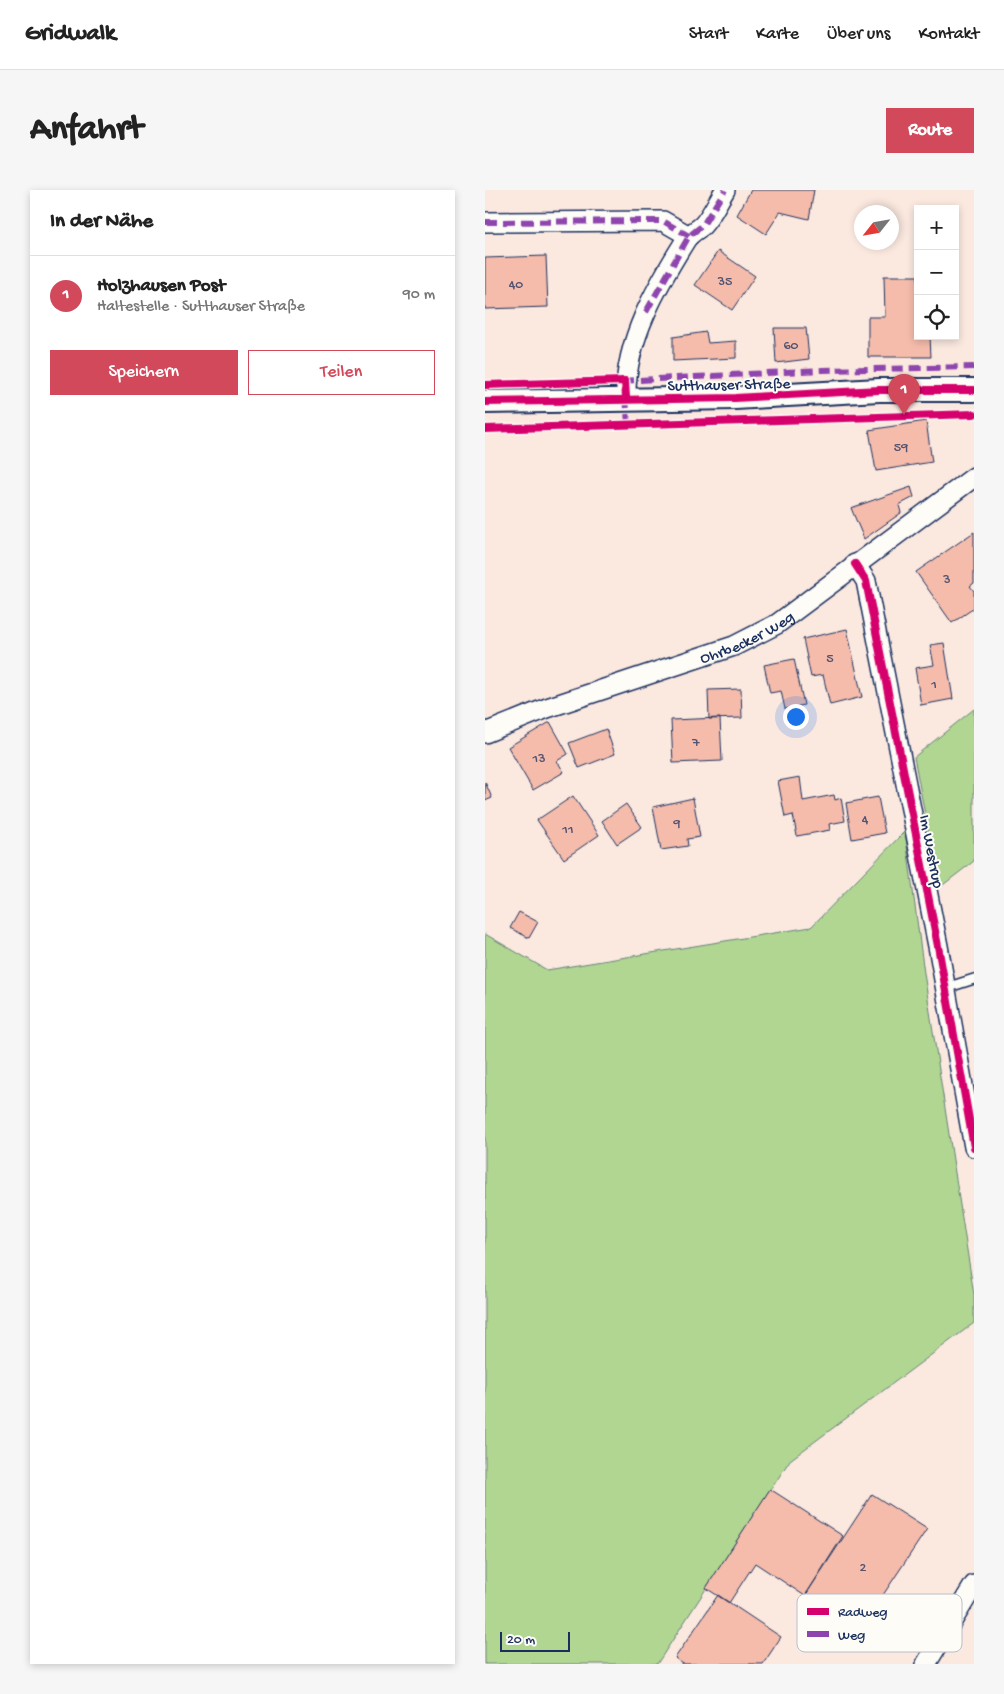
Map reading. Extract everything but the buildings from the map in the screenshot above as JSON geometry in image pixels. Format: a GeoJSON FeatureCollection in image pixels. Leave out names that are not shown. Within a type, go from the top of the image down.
{"type":"FeatureCollection","features":[{"type":"Feature","properties":{"kind":"street"},"geometry":{"type":"LineString","coordinates":[[626,398],[625,381],[631,351],[646,312],[689,236],[703,225],[725,190]]}},
{"type":"Feature","properties":{"kind":"street"},"geometry":{"type":"LineString","coordinates":[[485,222],[663,221],[689,236]]}},
{"type":"Feature","properties":{"kind":"street","name":"Sutthauser Straße"},"geometry":{"type":"LineString","coordinates":[[485,402],[626,398],[735,398],[879,390],[974,390]]}},
{"type":"Feature","properties":{"kind":"street","name":"Ohrbecker Weg"},"geometry":{"type":"LineString","coordinates":[[485,734],[547,708],[733,646],[777,624],[974,477]]}},
{"type":"Feature","properties":{"kind":"street","name":"Im Westrup"},"geometry":{"type":"LineString","coordinates":[[855,564],[866,581],[946,988],[974,1147]]}},
{"type":"Feature","properties":{"kind":"street"},"geometry":{"type":"LineString","coordinates":[[962,1605],[974,1585]]}},
{"type":"Feature","properties":{"kind":"street"},"geometry":{"type":"LineString","coordinates":[[926,1664],[933,1652]]}},
{"type":"Feature","properties":{"kind":"lane"},"geometry":{"type":"LineString","coordinates":[[946,988],[974,979]]}},
{"type":"Feature","properties":{"kind":"green space"},"geometry":{"type":"Polygon","coordinates":[[[974,709],[974,861],[939,888],[914,757],[974,709]]]}},
{"type":"Feature","properties":{"kind":"green space"},"geometry":{"type":"Polygon","coordinates":[[[905,831],[924,973],[974,1295],[974,1323],[790,1460],[657,1664],[485,1664],[485,934],[547,970],[811,927],[905,831]]]}},
{"type":"Feature","properties":{"kind":"marked path"},"geometry":{"type":"LineString","coordinates":[[646,312],[689,236],[703,225],[725,190]]}},
{"type":"Feature","properties":{"kind":"marked path"},"geometry":{"type":"LineString","coordinates":[[485,222],[663,221],[689,236]]}},
{"type":"Feature","properties":{"kind":"marked path"},"geometry":{"type":"LineString","coordinates":[[622,381],[822,370],[974,367]]}},
{"type":"Feature","properties":{"kind":"marked path"},"geometry":{"type":"LineString","coordinates":[[626,396],[628,425]]}},
{"type":"Feature","properties":{"kind":"cycle path"},"geometry":{"type":"LineString","coordinates":[[485,385],[625,381],[626,398]]}},
{"type":"Feature","properties":{"kind":"cycle path"},"geometry":{"type":"LineString","coordinates":[[485,402],[735,398],[879,390],[974,390]]}},
{"type":"Feature","properties":{"kind":"cycle path"},"geometry":{"type":"LineString","coordinates":[[485,429],[974,414]]}},
{"type":"Feature","properties":{"kind":"cycle path"},"geometry":{"type":"LineString","coordinates":[[855,564],[866,581],[938,946],[974,1147]]}},
{"type":"Feature","properties":{"kind":"place","name":"Holzhausen Post"},"geometry":{"type":"Point","coordinates":[904,415]}}]}
